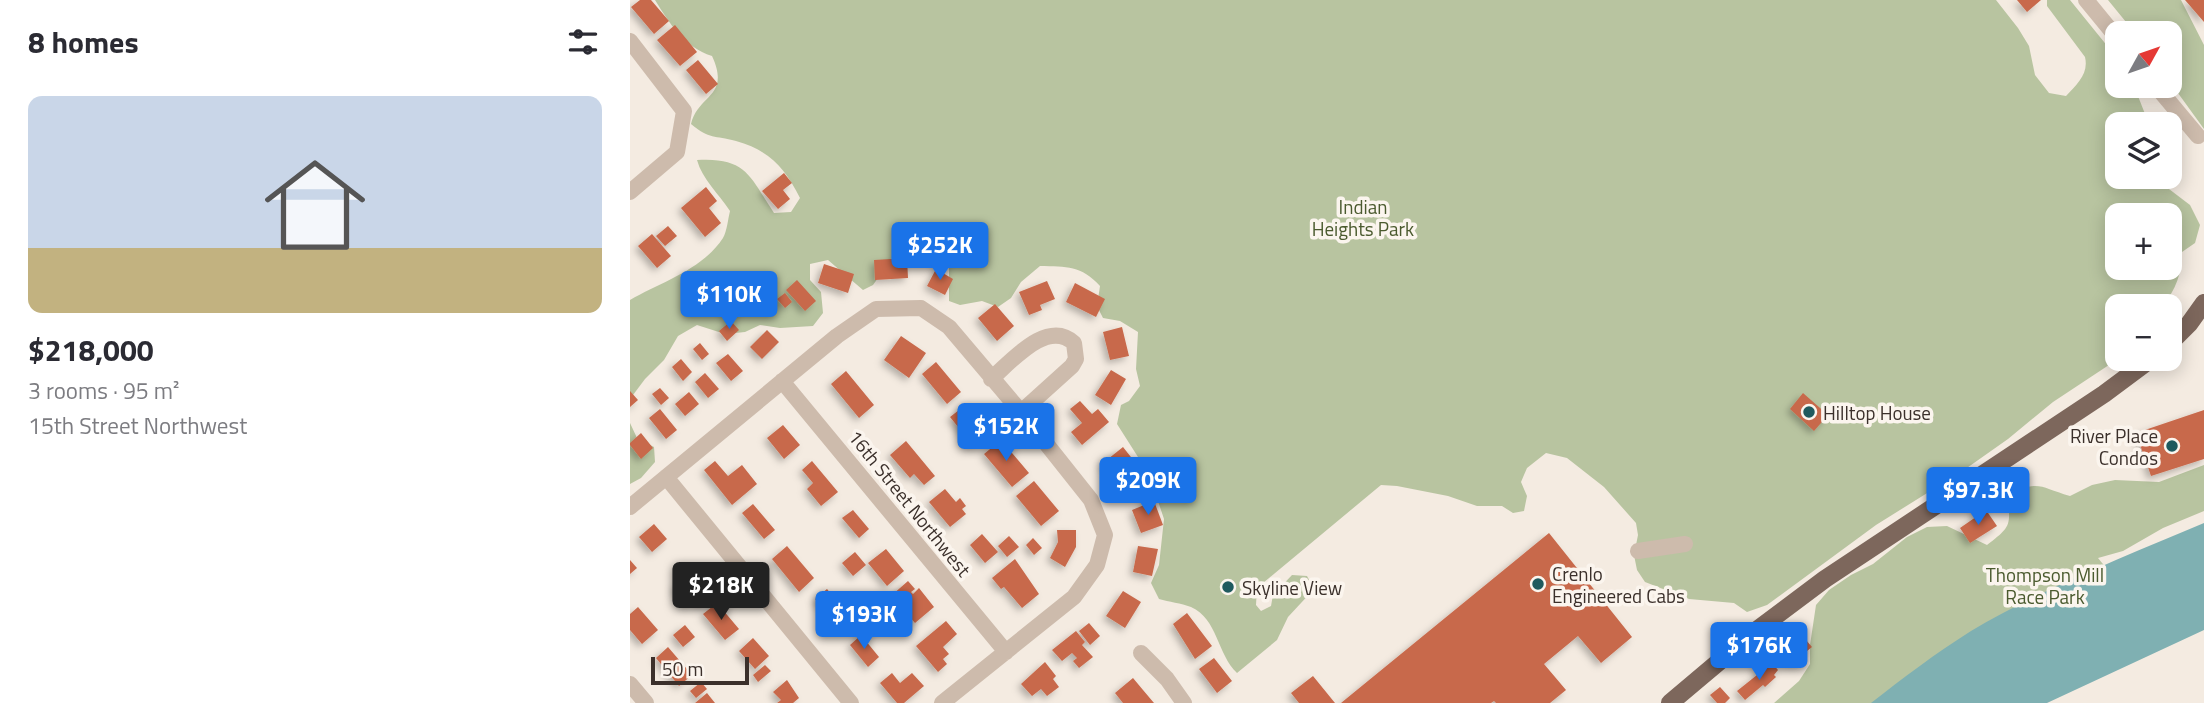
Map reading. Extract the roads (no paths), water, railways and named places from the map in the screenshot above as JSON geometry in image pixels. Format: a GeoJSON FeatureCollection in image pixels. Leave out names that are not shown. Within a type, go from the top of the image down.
{"type":"FeatureCollection","features":[{"type":"Feature","properties":{"kind":"main road"},"geometry":{"type":"LineString","coordinates":[[2182,331],[2204,303]]}},
{"type":"Feature","properties":{"kind":"main road"},"geometry":{"type":"LineString","coordinates":[[1670,703],[1753,633],[1825,579],[2135,371]]}},
{"type":"Feature","properties":{"kind":"street"},"geometry":{"type":"LineString","coordinates":[[2086,0],[2105,23]]}},
{"type":"Feature","properties":{"kind":"street"},"geometry":{"type":"LineString","coordinates":[[630,41],[684,111],[677,152],[630,192]]}},
{"type":"Feature","properties":{"kind":"street"},"geometry":{"type":"LineString","coordinates":[[2166,98],[2198,136]]}},
{"type":"Feature","properties":{"kind":"street"},"geometry":{"type":"LineString","coordinates":[[630,507],[836,336],[876,309],[921,308],[949,327],[1021,412],[1091,500],[1105,535],[1097,565],[1074,597],[942,703]]}},
{"type":"Feature","properties":{"kind":"street"},"geometry":{"type":"LineString","coordinates":[[991,379],[1039,339],[1056,335],[1069,338],[1074,343],[1076,359],[1072,366],[1021,412]]}},
{"type":"Feature","properties":{"kind":"street","name":"16th Street Northwest"},"geometry":{"type":"LineString","coordinates":[[782,381],[1006,652]]}},
{"type":"Feature","properties":{"kind":"street"},"geometry":{"type":"LineString","coordinates":[[666,477],[851,703]]}},
{"type":"Feature","properties":{"kind":"street"},"geometry":{"type":"LineString","coordinates":[[1637,551],[1685,544]]}},
{"type":"Feature","properties":{"kind":"street"},"geometry":{"type":"LineString","coordinates":[[1141,653],[1167,678],[1184,703]]}},
{"type":"Feature","properties":{"kind":"street"},"geometry":{"type":"LineString","coordinates":[[630,684],[646,703]]}},
{"type":"Feature","properties":{"kind":"water"},"geometry":{"type":"Polygon","coordinates":[[[2204,523],[2204,630],[2047,703],[1871,703],[1945,648],[1999,615],[2086,573],[2204,523]]]}},
{"type":"Feature","properties":{"kind":"place","name":"Hilltop House"},"geometry":{"type":"Point","coordinates":[1809,412]}},
{"type":"Feature","properties":{"kind":"place","name":"River Place Condos"},"geometry":{"type":"Point","coordinates":[2172,446]}},
{"type":"Feature","properties":{"kind":"place","name":"Crenlo Engineered Cabs"},"geometry":{"type":"Point","coordinates":[1538,584]}},
{"type":"Feature","properties":{"kind":"place","name":"Skyline View"},"geometry":{"type":"Point","coordinates":[1228,587]}},
{"type":"Feature","properties":{"kind":"park label","name":"Indian Heights Park"},"geometry":{"type":"Point","coordinates":[1363,217]}},
{"type":"Feature","properties":{"kind":"park label","name":"Thompson Mill Race Park"},"geometry":{"type":"Point","coordinates":[2045,585]}}]}
